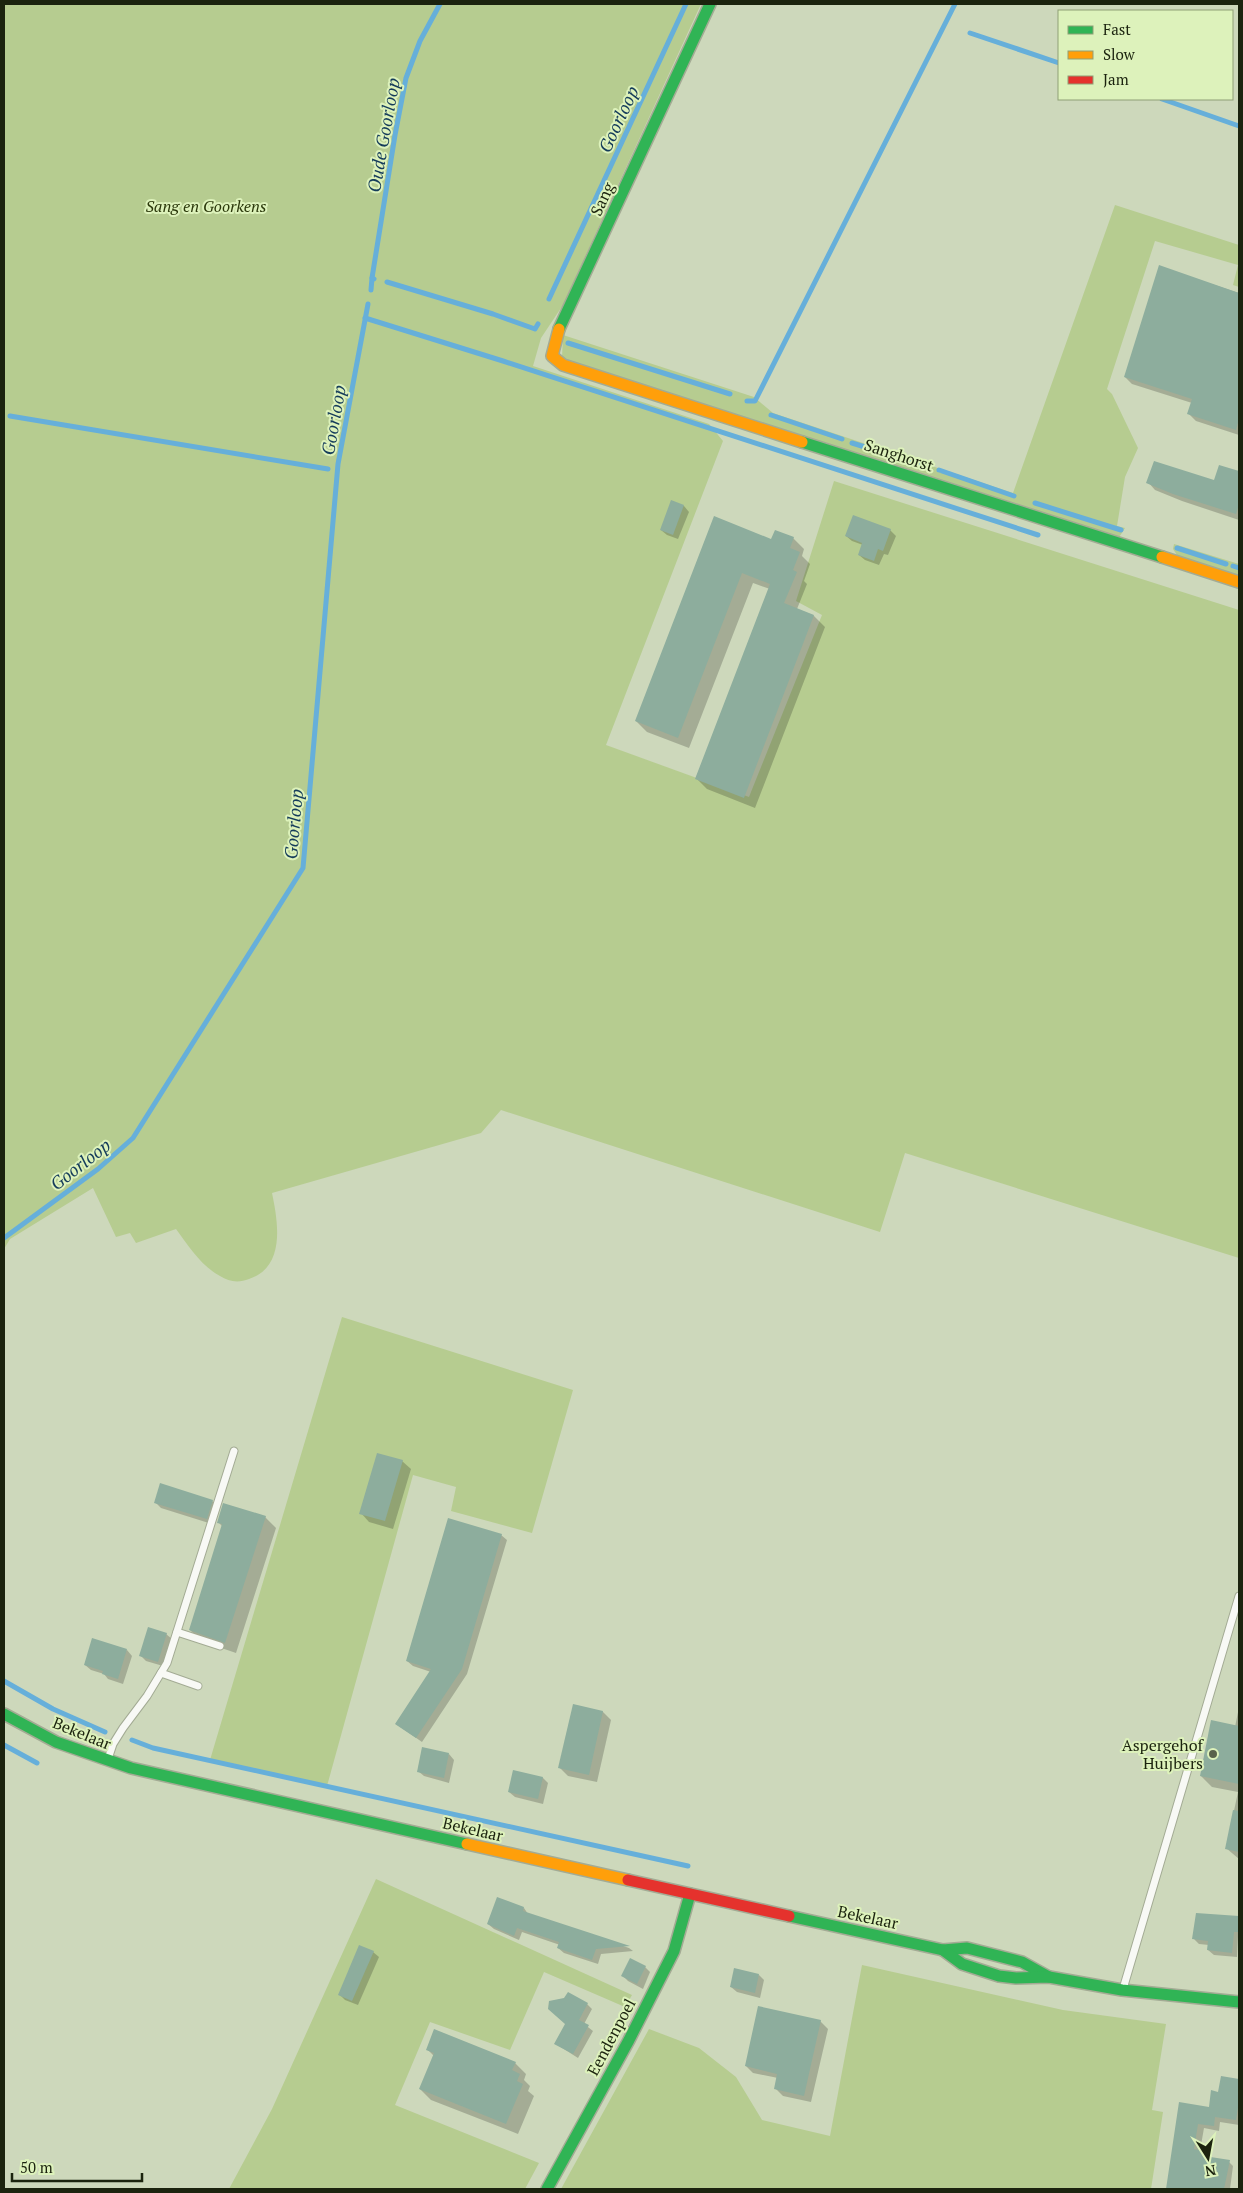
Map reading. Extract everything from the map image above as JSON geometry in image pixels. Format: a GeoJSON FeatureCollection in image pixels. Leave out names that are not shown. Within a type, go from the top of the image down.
{"type":"FeatureCollection","features":[{"type":"Feature","properties":{"kind":"street","name":"Sang"},"geometry":{"type":"LineString","coordinates":[[552,356],[558,331],[710,4]]}},
{"type":"Feature","properties":{"kind":"street","name":"Sanghorst"},"geometry":{"type":"LineString","coordinates":[[552,356],[563,365],[1239,582]]}},
{"type":"Feature","properties":{"kind":"street","name":"Bekelaar"},"geometry":{"type":"LineString","coordinates":[[4,1714],[18,1724],[63,1744],[108,1762],[150,1773],[943,1950],[967,1948],[1022,1962],[1049,1977]]}},
{"type":"Feature","properties":{"kind":"street","name":"Eendenpoel"},"geometry":{"type":"LineString","coordinates":[[547,2189],[629,2040],[674,1950],[690,1894]]}},
{"type":"Feature","properties":{"kind":"street","name":"Bekelaar"},"geometry":{"type":"LineString","coordinates":[[943,1950],[962,1964],[999,1976],[1016,1978],[1049,1977],[1122,1990],[1239,2002]]}},
{"type":"Feature","properties":{"kind":"lane"},"geometry":{"type":"LineString","coordinates":[[108,1762],[113,1744],[167,1663],[234,1450]]}},
{"type":"Feature","properties":{"kind":"lane"},"geometry":{"type":"LineString","coordinates":[[1122,1990],[1239,1596]]}},
{"type":"Feature","properties":{"kind":"lane"},"geometry":{"type":"LineString","coordinates":[[177,1632],[220,1646]]}},
{"type":"Feature","properties":{"kind":"lane"},"geometry":{"type":"LineString","coordinates":[[161,1673],[198,1686]]}},
{"type":"Feature","properties":{"kind":"green space","name":"Sang en Goorkens"},"geometry":{"type":"Polygon","coordinates":[[[4,4],[701,4],[563,305],[541,338],[533,366],[709,424],[723,441],[606,745],[749,797],[822,615],[796,601],[834,481],[1239,610],[1239,1258],[905,1153],[880,1232],[501,1110],[481,1133],[272,1193],[277,1230],[274,1254],[269,1265],[261,1273],[249,1279],[230,1281],[213,1272],[195,1255],[176,1229],[136,1243],[130,1233],[116,1237],[93,1188],[10,1239],[4,1249],[4,4]]]}},
{"type":"Feature","properties":{"kind":"green space"},"geometry":{"type":"Polygon","coordinates":[[[1115,205],[1239,245],[1239,287],[1233,285],[1238,265],[1155,241],[1107,389],[1112,394],[1138,448],[1125,477],[1117,526],[1125,528],[1118,539],[562,358],[563,335],[754,397],[773,413],[1013,493],[1115,205]]]}},
{"type":"Feature","properties":{"kind":"green space"},"geometry":{"type":"Polygon","coordinates":[[[1174,544],[1239,564],[1239,578],[1179,558],[1173,549],[1174,544]]]}},
{"type":"Feature","properties":{"kind":"green space"},"geometry":{"type":"Polygon","coordinates":[[[342,1317],[573,1390],[532,1533],[451,1511],[456,1487],[413,1475],[327,1786],[210,1760],[342,1317]]]}},
{"type":"Feature","properties":{"kind":"green space"},"geometry":{"type":"Polygon","coordinates":[[[376,1879],[632,1995],[625,2007],[544,1972],[510,2050],[430,2022],[395,2105],[539,2163],[525,2189],[229,2189],[272,2109],[376,1879]]]}},
{"type":"Feature","properties":{"kind":"green space"},"geometry":{"type":"Polygon","coordinates":[[[862,1965],[1063,2010],[1166,2024],[1152,2110],[1163,2112],[1151,2189],[561,2189],[649,2029],[699,2048],[736,2077],[762,2120],[830,2136],[862,1965]]]}},
{"type":"Feature","properties":{"kind":"building"},"geometry":{"type":"Polygon","coordinates":[[[1159,265],[1239,293],[1239,419],[1236,430],[1187,414],[1192,399],[1124,377],[1159,265]]]}},
{"type":"Feature","properties":{"kind":"building"},"geometry":{"type":"Polygon","coordinates":[[[1154,461],[1214,480],[1219,465],[1239,471],[1239,504],[1236,514],[1173,494],[1146,483],[1154,461]]]}},
{"type":"Feature","properties":{"kind":"building"},"geometry":{"type":"Polygon","coordinates":[[[671,500],[684,505],[673,535],[660,530],[671,500]]]}},
{"type":"Feature","properties":{"kind":"building"},"geometry":{"type":"Polygon","coordinates":[[[853,515],[891,529],[883,551],[878,549],[874,561],[858,555],[862,543],[845,536],[853,515]]]}},
{"type":"Feature","properties":{"kind":"building"},"geometry":{"type":"Polygon","coordinates":[[[714,516],[771,539],[775,530],[794,537],[790,548],[800,552],[793,570],[797,572],[784,603],[814,615],[744,798],[695,779],[770,584],[742,573],[678,738],[635,721],[714,516]]]}},
{"type":"Feature","properties":{"kind":"building"},"geometry":{"type":"Polygon","coordinates":[[[377,1453],[403,1460],[385,1521],[359,1514],[377,1453]]]}},
{"type":"Feature","properties":{"kind":"building"},"geometry":{"type":"Polygon","coordinates":[[[160,1483],[213,1500],[207,1519],[154,1503],[160,1483]]]}},
{"type":"Feature","properties":{"kind":"building"},"geometry":{"type":"Polygon","coordinates":[[[223,1503],[266,1516],[225,1643],[189,1630],[222,1524],[217,1523],[223,1503]]]}},
{"type":"Feature","properties":{"kind":"building"},"geometry":{"type":"Polygon","coordinates":[[[448,1518],[502,1534],[462,1669],[416,1738],[395,1724],[431,1669],[406,1661],[448,1518]]]}},
{"type":"Feature","properties":{"kind":"building"},"geometry":{"type":"Polygon","coordinates":[[[148,1627],[167,1633],[158,1662],[139,1656],[148,1627]]]}},
{"type":"Feature","properties":{"kind":"building"},"geometry":{"type":"Polygon","coordinates":[[[92,1638],[127,1649],[118,1679],[102,1674],[103,1671],[84,1665],[92,1638]]]}},
{"type":"Feature","properties":{"kind":"building"},"geometry":{"type":"Polygon","coordinates":[[[573,1704],[603,1711],[589,1775],[558,1768],[573,1704]]]}},
{"type":"Feature","properties":{"kind":"building"},"geometry":{"type":"Polygon","coordinates":[[[1211,1720],[1239,1726],[1239,1784],[1200,1776],[1211,1720]]]}},
{"type":"Feature","properties":{"kind":"building"},"geometry":{"type":"Polygon","coordinates":[[[422,1747],[449,1753],[444,1778],[417,1772],[422,1747]]]}},
{"type":"Feature","properties":{"kind":"building"},"geometry":{"type":"Polygon","coordinates":[[[513,1770],[543,1777],[538,1799],[508,1792],[513,1770]]]}},
{"type":"Feature","properties":{"kind":"building"},"geometry":{"type":"Polygon","coordinates":[[[1233,1810],[1239,1811],[1239,1852],[1225,1849],[1233,1810]]]}},
{"type":"Feature","properties":{"kind":"building"},"geometry":{"type":"Polygon","coordinates":[[[497,1897],[524,1907],[523,1911],[630,1946],[596,1949],[592,1960],[557,1948],[559,1942],[517,1928],[514,1936],[487,1924],[497,1897]]]}},
{"type":"Feature","properties":{"kind":"building"},"geometry":{"type":"Polygon","coordinates":[[[1196,1913],[1239,1916],[1239,1932],[1234,1932],[1232,1953],[1207,1950],[1208,1941],[1192,1939],[1196,1913]]]}},
{"type":"Feature","properties":{"kind":"building"},"geometry":{"type":"Polygon","coordinates":[[[359,1945],[374,1951],[352,2001],[338,1995],[359,1945]]]}},
{"type":"Feature","properties":{"kind":"building"},"geometry":{"type":"Polygon","coordinates":[[[630,1958],[646,1966],[637,1984],[621,1976],[630,1958]]]}},
{"type":"Feature","properties":{"kind":"building"},"geometry":{"type":"Polygon","coordinates":[[[734,1968],[759,1974],[755,1993],[730,1987],[734,1968]]]}},
{"type":"Feature","properties":{"kind":"building"},"geometry":{"type":"Polygon","coordinates":[[[568,1992],[588,2003],[579,2020],[589,2025],[573,2054],[554,2044],[565,2024],[548,2009],[549,2001],[564,1998],[568,1992]]]}},
{"type":"Feature","properties":{"kind":"building"},"geometry":{"type":"Polygon","coordinates":[[[758,2006],[821,2020],[804,2096],[774,2089],[777,2074],[745,2066],[758,2006]]]}},
{"type":"Feature","properties":{"kind":"building"},"geometry":{"type":"Polygon","coordinates":[[[434,2029],[516,2062],[512,2070],[520,2074],[517,2081],[523,2084],[506,2124],[419,2089],[434,2053],[426,2050],[434,2029]]]}},
{"type":"Feature","properties":{"kind":"building"},"geometry":{"type":"Polygon","coordinates":[[[1221,2076],[1239,2079],[1239,2101],[1236,2120],[1215,2117],[1214,2126],[1198,2124],[1194,2149],[1205,2151],[1204,2156],[1230,2160],[1224,2189],[1166,2189],[1179,2102],[1209,2107],[1211,2090],[1218,2092],[1221,2076]]]}},
{"type":"Feature","properties":{"kind":"waterway","name":"Oude Goorloop"},"geometry":{"type":"LineString","coordinates":[[372,278],[406,78],[420,41],[440,4]]}},
{"type":"Feature","properties":{"kind":"waterway","name":"Goorloop"},"geometry":{"type":"LineString","coordinates":[[549,299],[686,4]]}},
{"type":"Feature","properties":{"kind":"waterway"},"geometry":{"type":"LineString","coordinates":[[747,401],[755,401],[955,4]]}},
{"type":"Feature","properties":{"kind":"waterway"},"geometry":{"type":"LineString","coordinates":[[970,33],[1058,63]]}},
{"type":"Feature","properties":{"kind":"waterway"},"geometry":{"type":"LineString","coordinates":[[1165,100],[1239,126]]}},
{"type":"Feature","properties":{"kind":"waterway","name":"Goorloop"},"geometry":{"type":"LineString","coordinates":[[371,290],[372,278],[374,279]]}},
{"type":"Feature","properties":{"kind":"waterway","name":"Goorloop"},"geometry":{"type":"LineString","coordinates":[[387,282],[493,314],[535,329],[538,324]]}},
{"type":"Feature","properties":{"kind":"waterway","name":"Goorloop"},"geometry":{"type":"LineString","coordinates":[[4,1238],[98,1169],[133,1138],[303,868],[338,464],[368,304]]}},
{"type":"Feature","properties":{"kind":"waterway"},"geometry":{"type":"LineString","coordinates":[[365,318],[1038,535]]}},
{"type":"Feature","properties":{"kind":"waterway"},"geometry":{"type":"LineString","coordinates":[[568,343],[730,394]]}},
{"type":"Feature","properties":{"kind":"waterway"},"geometry":{"type":"LineString","coordinates":[[771,415],[842,439]]}},
{"type":"Feature","properties":{"kind":"waterway"},"geometry":{"type":"LineString","coordinates":[[10,416],[328,469]]}},
{"type":"Feature","properties":{"kind":"waterway"},"geometry":{"type":"LineString","coordinates":[[852,443],[923,465]]}},
{"type":"Feature","properties":{"kind":"waterway"},"geometry":{"type":"LineString","coordinates":[[939,470],[1014,496]]}},
{"type":"Feature","properties":{"kind":"waterway"},"geometry":{"type":"LineString","coordinates":[[1035,503],[1121,530]]}},
{"type":"Feature","properties":{"kind":"waterway"},"geometry":{"type":"LineString","coordinates":[[1177,548],[1226,564]]}},
{"type":"Feature","properties":{"kind":"waterway"},"geometry":{"type":"LineString","coordinates":[[1233,566],[1239,568]]}},
{"type":"Feature","properties":{"kind":"waterway"},"geometry":{"type":"LineString","coordinates":[[4,1681],[53,1709],[105,1732]]}},
{"type":"Feature","properties":{"kind":"waterway"},"geometry":{"type":"LineString","coordinates":[[132,1740],[153,1748],[688,1866]]}},
{"type":"Feature","properties":{"kind":"waterway"},"geometry":{"type":"LineString","coordinates":[[4,1745],[37,1763]]}},
{"type":"Feature","properties":{"kind":"traffic: fast"},"geometry":{"type":"LineString","coordinates":[[559,329],[710,4]]}},
{"type":"Feature","properties":{"kind":"traffic: fast"},"geometry":{"type":"LineString","coordinates":[[802,442],[1162,557]]}},
{"type":"Feature","properties":{"kind":"traffic: fast"},"geometry":{"type":"LineString","coordinates":[[4,1714],[56,1742],[131,1768],[467,1844]]}},
{"type":"Feature","properties":{"kind":"traffic: fast"},"geometry":{"type":"LineString","coordinates":[[547,2189],[629,2040],[674,1951],[690,1894]]}},
{"type":"Feature","properties":{"kind":"traffic: fast"},"geometry":{"type":"LineString","coordinates":[[789,1916],[943,1950],[967,1948],[1022,1962],[1049,1977]]}},
{"type":"Feature","properties":{"kind":"traffic: fast"},"geometry":{"type":"LineString","coordinates":[[943,1950],[962,1964],[999,1976],[1016,1978],[1049,1977],[1122,1990],[1239,2002]]}},
{"type":"Feature","properties":{"kind":"traffic: slow"},"geometry":{"type":"LineString","coordinates":[[559,329],[552,356],[563,365],[802,442]]}},
{"type":"Feature","properties":{"kind":"traffic: slow"},"geometry":{"type":"LineString","coordinates":[[1162,557],[1239,582]]}},
{"type":"Feature","properties":{"kind":"traffic: slow"},"geometry":{"type":"LineString","coordinates":[[467,1844],[628,1880]]}},
{"type":"Feature","properties":{"kind":"traffic: jam"},"geometry":{"type":"LineString","coordinates":[[628,1880],[789,1916]]}},
{"type":"Feature","properties":{"kind":"place","name":"Aspergehof Huijbers"},"geometry":{"type":"Point","coordinates":[1213,1754]}}]}
